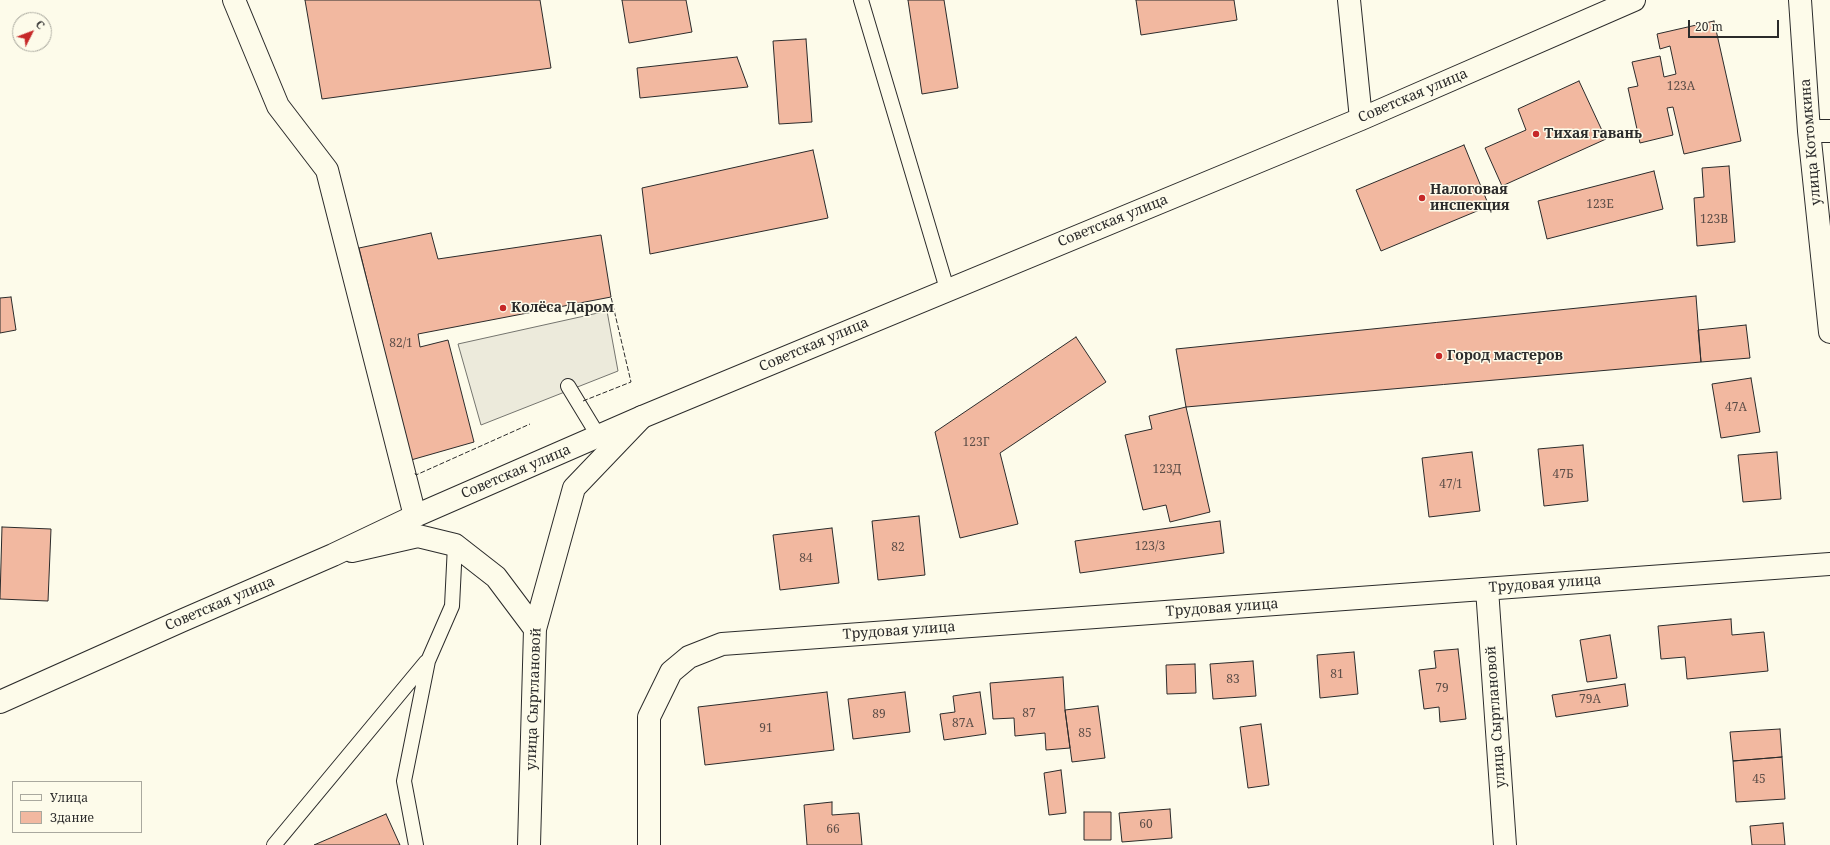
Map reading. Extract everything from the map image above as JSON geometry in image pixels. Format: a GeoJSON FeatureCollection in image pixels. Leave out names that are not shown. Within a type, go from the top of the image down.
{"type":"FeatureCollection","features":[{"type":"Feature","properties":{"kind":"street"},"geometry":{"type":"LineString","coordinates":[[234,0],[278,106],[327,170],[415,516]]}},
{"type":"Feature","properties":{"kind":"street"},"geometry":{"type":"LineString","coordinates":[[1349,0],[1360,119]]}},
{"type":"Feature","properties":{"kind":"street","name":"Советская улица"},"geometry":{"type":"LineString","coordinates":[[0,702],[333,555],[415,516],[642,417],[947,289],[1360,119],[1634,0]]}},
{"type":"Feature","properties":{"kind":"street","name":"улица Котомкина"},"geometry":{"type":"LineString","coordinates":[[1800,0],[1820,131],[1830,332]]}},
{"type":"Feature","properties":{"kind":"street","name":"улица Сыртлановой"},"geometry":{"type":"LineString","coordinates":[[529,845],[535,630],[574,488],[642,417]]}},
{"type":"Feature","properties":{"kind":"street"},"geometry":{"type":"LineString","coordinates":[[333,555],[418,536],[455,545],[496,577],[535,630]]}},
{"type":"Feature","properties":{"kind":"street","name":"Трудовая улица"},"geometry":{"type":"LineString","coordinates":[[649,845],[649,717],[671,672],[689,657],[722,644],[1830,564]]}},
{"type":"Feature","properties":{"kind":"street","name":"улица Сыртлановой"},"geometry":{"type":"LineString","coordinates":[[1487,589],[1504,845]]}},
{"type":"Feature","properties":{"kind":"lane"},"geometry":{"type":"LineString","coordinates":[[861,0],[947,289]]}},
{"type":"Feature","properties":{"kind":"lane"},"geometry":{"type":"LineString","coordinates":[[568,386],[599,437]]}},
{"type":"Feature","properties":{"kind":"lane"},"geometry":{"type":"LineString","coordinates":[[416,845],[404,781],[428,661],[452,606],[455,545]]}},
{"type":"Feature","properties":{"kind":"lane"},"geometry":{"type":"LineString","coordinates":[[274,845],[428,661]]}},
{"type":"Feature","properties":{"kind":"shaded area"},"geometry":{"type":"Polygon","coordinates":[[[607,311],[618,371],[481,425],[458,344],[607,311]]]}},
{"type":"Feature","properties":{"kind":"building"},"geometry":{"type":"Polygon","coordinates":[[[305,0],[540,0],[551,68],[322,99],[305,0]]]}},
{"type":"Feature","properties":{"kind":"building"},"geometry":{"type":"Polygon","coordinates":[[[622,0],[686,0],[692,32],[629,43],[622,0]]]}},
{"type":"Feature","properties":{"kind":"building"},"geometry":{"type":"Polygon","coordinates":[[[908,0],[944,0],[958,88],[922,94],[908,0]]]}},
{"type":"Feature","properties":{"kind":"building"},"geometry":{"type":"Polygon","coordinates":[[[1136,0],[1234,0],[1237,20],[1141,35],[1136,0]]]}},
{"type":"Feature","properties":{"kind":"building"},"geometry":{"type":"Polygon","coordinates":[[[1714,21],[1741,141],[1684,154],[1673,107],[1667,108],[1673,135],[1640,143],[1628,88],[1638,86],[1632,62],[1660,56],[1664,77],[1676,74],[1670,46],[1660,49],[1657,34],[1714,21]]]}},
{"type":"Feature","properties":{"kind":"building"},"geometry":{"type":"Polygon","coordinates":[[[806,39],[812,122],[779,124],[773,41],[806,39]]]}},
{"type":"Feature","properties":{"kind":"building"},"geometry":{"type":"Polygon","coordinates":[[[737,57],[748,87],[640,98],[637,68],[737,57]]]}},
{"type":"Feature","properties":{"kind":"building"},"geometry":{"type":"Polygon","coordinates":[[[1579,81],[1606,139],[1502,186],[1485,148],[1526,130],[1518,109],[1579,81]]]}},
{"type":"Feature","properties":{"kind":"building","name":"Налоговая инспекция"},"geometry":{"type":"Polygon","coordinates":[[[1464,145],[1489,206],[1381,251],[1356,190],[1464,145]]]}},
{"type":"Feature","properties":{"kind":"building"},"geometry":{"type":"Polygon","coordinates":[[[813,150],[828,218],[650,254],[642,188],[813,150]]]}},
{"type":"Feature","properties":{"kind":"building"},"geometry":{"type":"Polygon","coordinates":[[[1729,166],[1735,242],[1697,246],[1694,198],[1704,197],[1702,168],[1729,166]]]}},
{"type":"Feature","properties":{"kind":"building"},"geometry":{"type":"Polygon","coordinates":[[[1654,171],[1663,209],[1547,239],[1538,201],[1654,171]]]}},
{"type":"Feature","properties":{"kind":"building"},"geometry":{"type":"Polygon","coordinates":[[[431,233],[438,259],[601,235],[611,297],[418,334],[420,347],[448,340],[474,442],[411,460],[359,248],[431,233]]]}},
{"type":"Feature","properties":{"kind":"building","name":"Город мастеров"},"geometry":{"type":"Polygon","coordinates":[[[1696,296],[1701,362],[1186,407],[1176,349],[1696,296]]]}},
{"type":"Feature","properties":{"kind":"building"},"geometry":{"type":"Polygon","coordinates":[[[11,297],[16,330],[0,333],[0,298],[11,297]]]}},
{"type":"Feature","properties":{"kind":"building"},"geometry":{"type":"Polygon","coordinates":[[[1746,325],[1750,358],[1701,362],[1698,330],[1746,325]]]}},
{"type":"Feature","properties":{"kind":"building"},"geometry":{"type":"Polygon","coordinates":[[[1076,337],[1106,382],[1000,453],[1018,524],[960,538],[935,432],[1076,337]]]}},
{"type":"Feature","properties":{"kind":"building"},"geometry":{"type":"Polygon","coordinates":[[[1751,378],[1760,432],[1721,438],[1712,384],[1751,378]]]}},
{"type":"Feature","properties":{"kind":"building"},"geometry":{"type":"Polygon","coordinates":[[[1186,407],[1210,512],[1170,522],[1166,505],[1143,510],[1125,435],[1152,429],[1149,416],[1186,407]]]}},
{"type":"Feature","properties":{"kind":"building"},"geometry":{"type":"Polygon","coordinates":[[[1583,445],[1588,501],[1544,506],[1538,449],[1583,445]]]}},
{"type":"Feature","properties":{"kind":"building"},"geometry":{"type":"Polygon","coordinates":[[[1472,452],[1480,511],[1429,517],[1422,458],[1472,452]]]}},
{"type":"Feature","properties":{"kind":"building"},"geometry":{"type":"Polygon","coordinates":[[[1777,452],[1781,499],[1743,502],[1738,455],[1777,452]]]}},
{"type":"Feature","properties":{"kind":"building"},"geometry":{"type":"Polygon","coordinates":[[[919,516],[925,575],[878,580],[872,521],[919,516]]]}},
{"type":"Feature","properties":{"kind":"building"},"geometry":{"type":"Polygon","coordinates":[[[1220,521],[1224,553],[1080,573],[1075,541],[1220,521]]]}},
{"type":"Feature","properties":{"kind":"building"},"geometry":{"type":"Polygon","coordinates":[[[2,527],[51,529],[48,601],[0,599],[2,527]]]}},
{"type":"Feature","properties":{"kind":"building"},"geometry":{"type":"Polygon","coordinates":[[[832,528],[839,583],[780,590],[773,535],[832,528]]]}},
{"type":"Feature","properties":{"kind":"building"},"geometry":{"type":"Polygon","coordinates":[[[1731,619],[1732,635],[1764,632],[1768,671],[1687,679],[1685,657],[1661,659],[1658,626],[1731,619]]]}},
{"type":"Feature","properties":{"kind":"building"},"geometry":{"type":"Polygon","coordinates":[[[1610,635],[1617,678],[1587,682],[1580,640],[1610,635]]]}},
{"type":"Feature","properties":{"kind":"building"},"geometry":{"type":"Polygon","coordinates":[[[1458,649],[1466,719],[1440,722],[1439,707],[1424,709],[1419,670],[1436,668],[1434,651],[1458,649]]]}},
{"type":"Feature","properties":{"kind":"building"},"geometry":{"type":"Polygon","coordinates":[[[1354,652],[1358,694],[1320,698],[1317,655],[1354,652]]]}},
{"type":"Feature","properties":{"kind":"building"},"geometry":{"type":"Polygon","coordinates":[[[1253,661],[1256,696],[1213,699],[1210,664],[1253,661]]]}},
{"type":"Feature","properties":{"kind":"building"},"geometry":{"type":"Polygon","coordinates":[[[1195,664],[1196,693],[1167,694],[1166,665],[1195,664]]]}},
{"type":"Feature","properties":{"kind":"building"},"geometry":{"type":"Polygon","coordinates":[[[1063,677],[1065,710],[1070,748],[1046,750],[1045,733],[1015,736],[1014,718],[993,719],[990,683],[1063,677]]]}},
{"type":"Feature","properties":{"kind":"building"},"geometry":{"type":"Polygon","coordinates":[[[1625,684],[1628,706],[1556,717],[1552,695],[1625,684]]]}},
{"type":"Feature","properties":{"kind":"building"},"geometry":{"type":"Polygon","coordinates":[[[827,692],[834,750],[705,765],[698,707],[827,692]]]}},
{"type":"Feature","properties":{"kind":"building"},"geometry":{"type":"Polygon","coordinates":[[[905,692],[910,732],[853,739],[848,699],[905,692]]]}},
{"type":"Feature","properties":{"kind":"building"},"geometry":{"type":"Polygon","coordinates":[[[980,692],[986,734],[944,740],[940,714],[955,712],[953,696],[980,692]]]}},
{"type":"Feature","properties":{"kind":"building"},"geometry":{"type":"Polygon","coordinates":[[[1098,706],[1105,758],[1072,762],[1065,710],[1098,706]]]}},
{"type":"Feature","properties":{"kind":"building"},"geometry":{"type":"Polygon","coordinates":[[[1261,724],[1269,785],[1248,788],[1240,727],[1261,724]]]}},
{"type":"Feature","properties":{"kind":"building"},"geometry":{"type":"Polygon","coordinates":[[[1780,729],[1782,757],[1733,761],[1730,732],[1780,729]]]}},
{"type":"Feature","properties":{"kind":"building"},"geometry":{"type":"Polygon","coordinates":[[[1782,757],[1785,799],[1736,802],[1733,761],[1782,757]]]}},
{"type":"Feature","properties":{"kind":"building"},"geometry":{"type":"Polygon","coordinates":[[[1061,770],[1066,813],[1049,815],[1044,773],[1061,770]]]}},
{"type":"Feature","properties":{"kind":"building"},"geometry":{"type":"Polygon","coordinates":[[[832,802],[832,815],[859,813],[862,845],[807,845],[804,805],[832,802]]]}},
{"type":"Feature","properties":{"kind":"building"},"geometry":{"type":"Polygon","coordinates":[[[1170,809],[1172,838],[1122,842],[1119,813],[1170,809]]]}},
{"type":"Feature","properties":{"kind":"building"},"geometry":{"type":"Polygon","coordinates":[[[1084,812],[1111,812],[1111,840],[1084,840],[1084,812]]]}},
{"type":"Feature","properties":{"kind":"building"},"geometry":{"type":"Polygon","coordinates":[[[386,814],[400,845],[314,845],[386,814]]]}},
{"type":"Feature","properties":{"kind":"building"},"geometry":{"type":"Polygon","coordinates":[[[1783,823],[1785,845],[1752,845],[1750,826],[1783,823]]]}},
{"type":"Feature","properties":{"kind":"fence"},"geometry":{"type":"LineString","coordinates":[[583,401],[631,382],[611,297]]}},
{"type":"Feature","properties":{"kind":"fence"},"geometry":{"type":"LineString","coordinates":[[415,473],[416,475],[530,424]]}},
{"type":"Feature","properties":{"kind":"place","name":"Тихая гавань"},"geometry":{"type":"Point","coordinates":[1536,134]}},
{"type":"Feature","properties":{"kind":"place","name":"Налоговая инспекция"},"geometry":{"type":"Point","coordinates":[1422,198]}},
{"type":"Feature","properties":{"kind":"place","name":"Колёса Даром"},"geometry":{"type":"Point","coordinates":[503,308]}},
{"type":"Feature","properties":{"kind":"place","name":"Город мастеров"},"geometry":{"type":"Point","coordinates":[1439,356]}}]}
